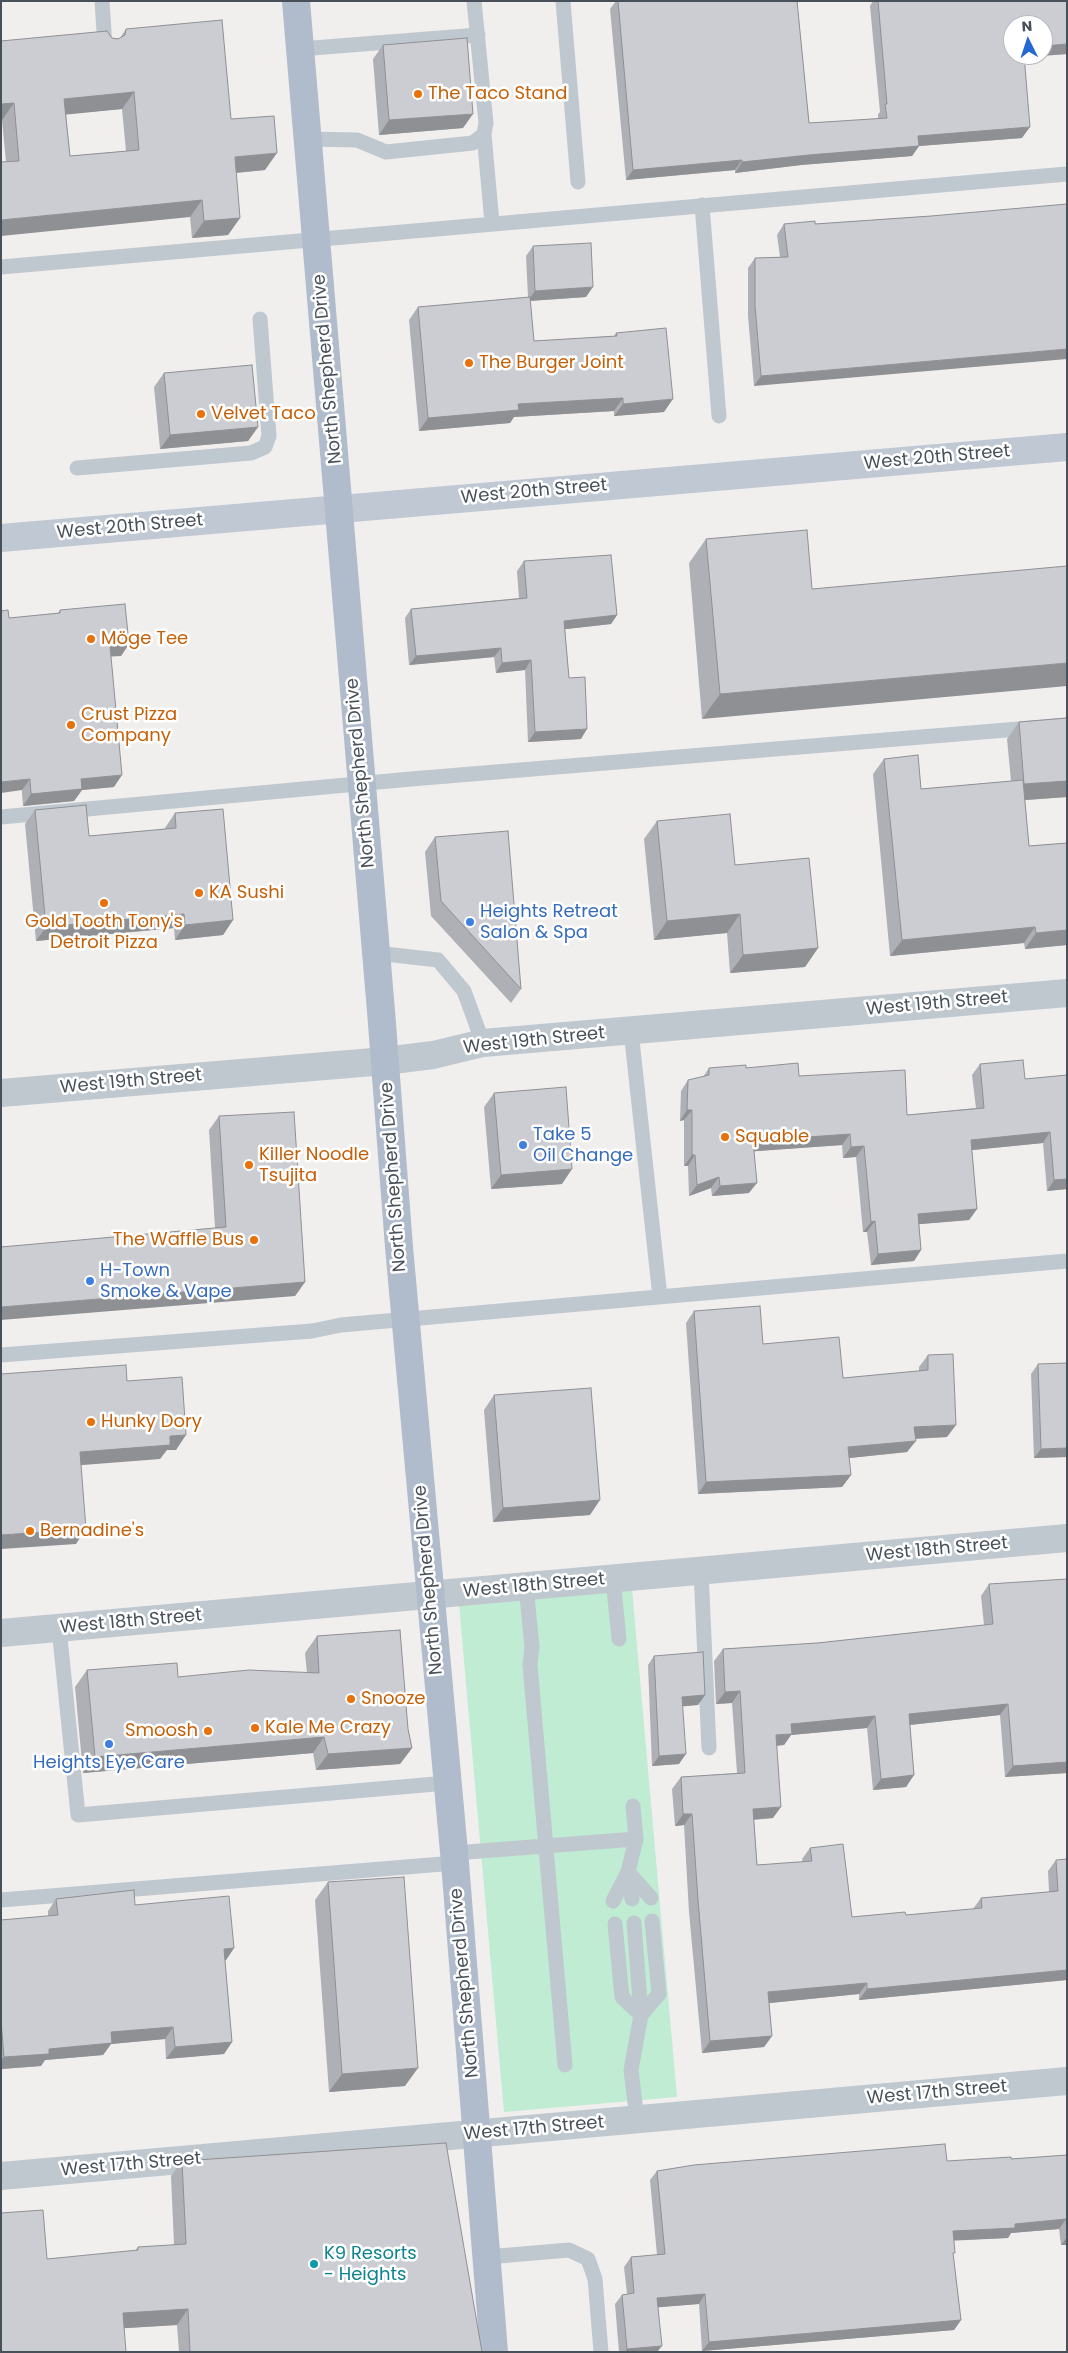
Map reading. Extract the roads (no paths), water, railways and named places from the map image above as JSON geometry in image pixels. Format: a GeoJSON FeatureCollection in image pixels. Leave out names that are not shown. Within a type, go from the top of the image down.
{"type":"FeatureCollection","features":[{"type":"Feature","properties":{"kind":"main road","name":"North Shepherd Drive"},"geometry":{"type":"LineString","coordinates":[[296,1],[405,1319],[478,2134],[494,2352]]}},
{"type":"Feature","properties":{"kind":"main road","name":"West 20th Street"},"geometry":{"type":"LineString","coordinates":[[1,538],[1067,447]]}},
{"type":"Feature","properties":{"kind":"street","name":"West 19th Street"},"geometry":{"type":"LineString","coordinates":[[1,1093],[385,1061],[434,1055],[483,1043],[1067,993]]}},
{"type":"Feature","properties":{"kind":"street","name":"West 18th Street"},"geometry":{"type":"LineString","coordinates":[[1,1633],[1067,1538]]}},
{"type":"Feature","properties":{"kind":"street","name":"West 17th Street"},"geometry":{"type":"LineString","coordinates":[[1,2176],[1067,2081]]}},
{"type":"Feature","properties":{"kind":"lane"},"geometry":{"type":"LineString","coordinates":[[102,1],[105,47]]}},
{"type":"Feature","properties":{"kind":"lane"},"geometry":{"type":"LineString","coordinates":[[474,1],[486,123],[484,134],[492,223]]}},
{"type":"Feature","properties":{"kind":"lane"},"geometry":{"type":"LineString","coordinates":[[563,1],[578,182]]}},
{"type":"Feature","properties":{"kind":"lane"},"geometry":{"type":"LineString","coordinates":[[300,49],[478,35]]}},
{"type":"Feature","properties":{"kind":"lane"},"geometry":{"type":"LineString","coordinates":[[308,139],[357,140],[386,152],[473,143],[484,134]]}},
{"type":"Feature","properties":{"kind":"lane"},"geometry":{"type":"LineString","coordinates":[[1,267],[1067,174]]}},
{"type":"Feature","properties":{"kind":"lane"},"geometry":{"type":"LineString","coordinates":[[702,205],[719,416]]}},
{"type":"Feature","properties":{"kind":"lane"},"geometry":{"type":"LineString","coordinates":[[77,468],[251,452],[265,447],[269,436],[260,319]]}},
{"type":"Feature","properties":{"kind":"lane"},"geometry":{"type":"LineString","coordinates":[[1,817],[361,784],[1067,725]]}},
{"type":"Feature","properties":{"kind":"lane"},"geometry":{"type":"LineString","coordinates":[[376,953],[438,960],[464,991],[483,1043]]}},
{"type":"Feature","properties":{"kind":"lane"},"geometry":{"type":"LineString","coordinates":[[631,1031],[660,1297]]}},
{"type":"Feature","properties":{"kind":"lane"},"geometry":{"type":"LineString","coordinates":[[1,1355],[312,1331],[340,1325],[405,1319],[1067,1262]]}},
{"type":"Feature","properties":{"kind":"lane"},"geometry":{"type":"LineString","coordinates":[[701,1571],[709,1748]]}},
{"type":"Feature","properties":{"kind":"lane"},"geometry":{"type":"LineString","coordinates":[[613,1579],[619,1639]]}},
{"type":"Feature","properties":{"kind":"lane"},"geometry":{"type":"LineString","coordinates":[[526,1586],[532,1647],[530,1665],[565,2065]]}},
{"type":"Feature","properties":{"kind":"lane"},"geometry":{"type":"LineString","coordinates":[[59,1628],[78,1815],[447,1783]]}},
{"type":"Feature","properties":{"kind":"lane"},"geometry":{"type":"LineString","coordinates":[[613,1901],[628,1872],[636,1839],[633,1806]]}},
{"type":"Feature","properties":{"kind":"lane"},"geometry":{"type":"LineString","coordinates":[[1,1900],[454,1858],[546,1846],[636,1839]]}},
{"type":"Feature","properties":{"kind":"lane"},"geometry":{"type":"LineString","coordinates":[[628,1872],[651,1898]]}},
{"type":"Feature","properties":{"kind":"lane"},"geometry":{"type":"LineString","coordinates":[[628,1872],[632,1899]]}},
{"type":"Feature","properties":{"kind":"lane"},"geometry":{"type":"LineString","coordinates":[[641,2015],[659,1994],[652,1922]]}},
{"type":"Feature","properties":{"kind":"lane"},"geometry":{"type":"LineString","coordinates":[[634,1923],[641,2015],[631,2070],[637,2119]]}},
{"type":"Feature","properties":{"kind":"lane"},"geometry":{"type":"LineString","coordinates":[[615,1924],[622,1997],[641,2015]]}},
{"type":"Feature","properties":{"kind":"lane"},"geometry":{"type":"LineString","coordinates":[[487,2257],[569,2250],[588,2259],[595,2279],[601,2352]]}},
{"type":"Feature","properties":{"kind":"place","name":"The Taco Stand"},"geometry":{"type":"Point","coordinates":[418,94]}},
{"type":"Feature","properties":{"kind":"place","name":"The Burger Joint"},"geometry":{"type":"Point","coordinates":[469,363]}},
{"type":"Feature","properties":{"kind":"place","name":"Velvet Taco"},"geometry":{"type":"Point","coordinates":[201,414]}},
{"type":"Feature","properties":{"kind":"place","name":"Möge Tee"},"geometry":{"type":"Point","coordinates":[91,639]}},
{"type":"Feature","properties":{"kind":"place","name":"Crust Pizza Company"},"geometry":{"type":"Point","coordinates":[71,725]}},
{"type":"Feature","properties":{"kind":"place","name":"KA Sushi"},"geometry":{"type":"Point","coordinates":[199,893]}},
{"type":"Feature","properties":{"kind":"place","name":"Gold Tooth Tony's Detroit Pizza"},"geometry":{"type":"Point","coordinates":[104,903]}},
{"type":"Feature","properties":{"kind":"place","name":"Heights Retreat Salon & Spa"},"geometry":{"type":"Point","coordinates":[470,922]}},
{"type":"Feature","properties":{"kind":"place","name":"Squable"},"geometry":{"type":"Point","coordinates":[725,1137]}},
{"type":"Feature","properties":{"kind":"place","name":"Take 5 Oil Change"},"geometry":{"type":"Point","coordinates":[523,1145]}},
{"type":"Feature","properties":{"kind":"place","name":"Killer Noodle Tsujita"},"geometry":{"type":"Point","coordinates":[249,1165]}},
{"type":"Feature","properties":{"kind":"place","name":"The Waffle Bus"},"geometry":{"type":"Point","coordinates":[254,1240]}},
{"type":"Feature","properties":{"kind":"place","name":"H-Town Smoke & Vape"},"geometry":{"type":"Point","coordinates":[90,1281]}},
{"type":"Feature","properties":{"kind":"place","name":"Hunky Dory"},"geometry":{"type":"Point","coordinates":[91,1422]}},
{"type":"Feature","properties":{"kind":"place","name":"Bernadine's"},"geometry":{"type":"Point","coordinates":[30,1531]}},
{"type":"Feature","properties":{"kind":"place","name":"Snooze"},"geometry":{"type":"Point","coordinates":[351,1699]}},
{"type":"Feature","properties":{"kind":"place","name":"Kale Me Crazy"},"geometry":{"type":"Point","coordinates":[255,1728]}},
{"type":"Feature","properties":{"kind":"place","name":"Smoosh"},"geometry":{"type":"Point","coordinates":[208,1731]}},
{"type":"Feature","properties":{"kind":"place","name":"Heights Eye Care"},"geometry":{"type":"Point","coordinates":[109,1744]}},
{"type":"Feature","properties":{"kind":"place","name":"K9 Resorts - Heights"},"geometry":{"type":"Point","coordinates":[314,2264]}}]}
